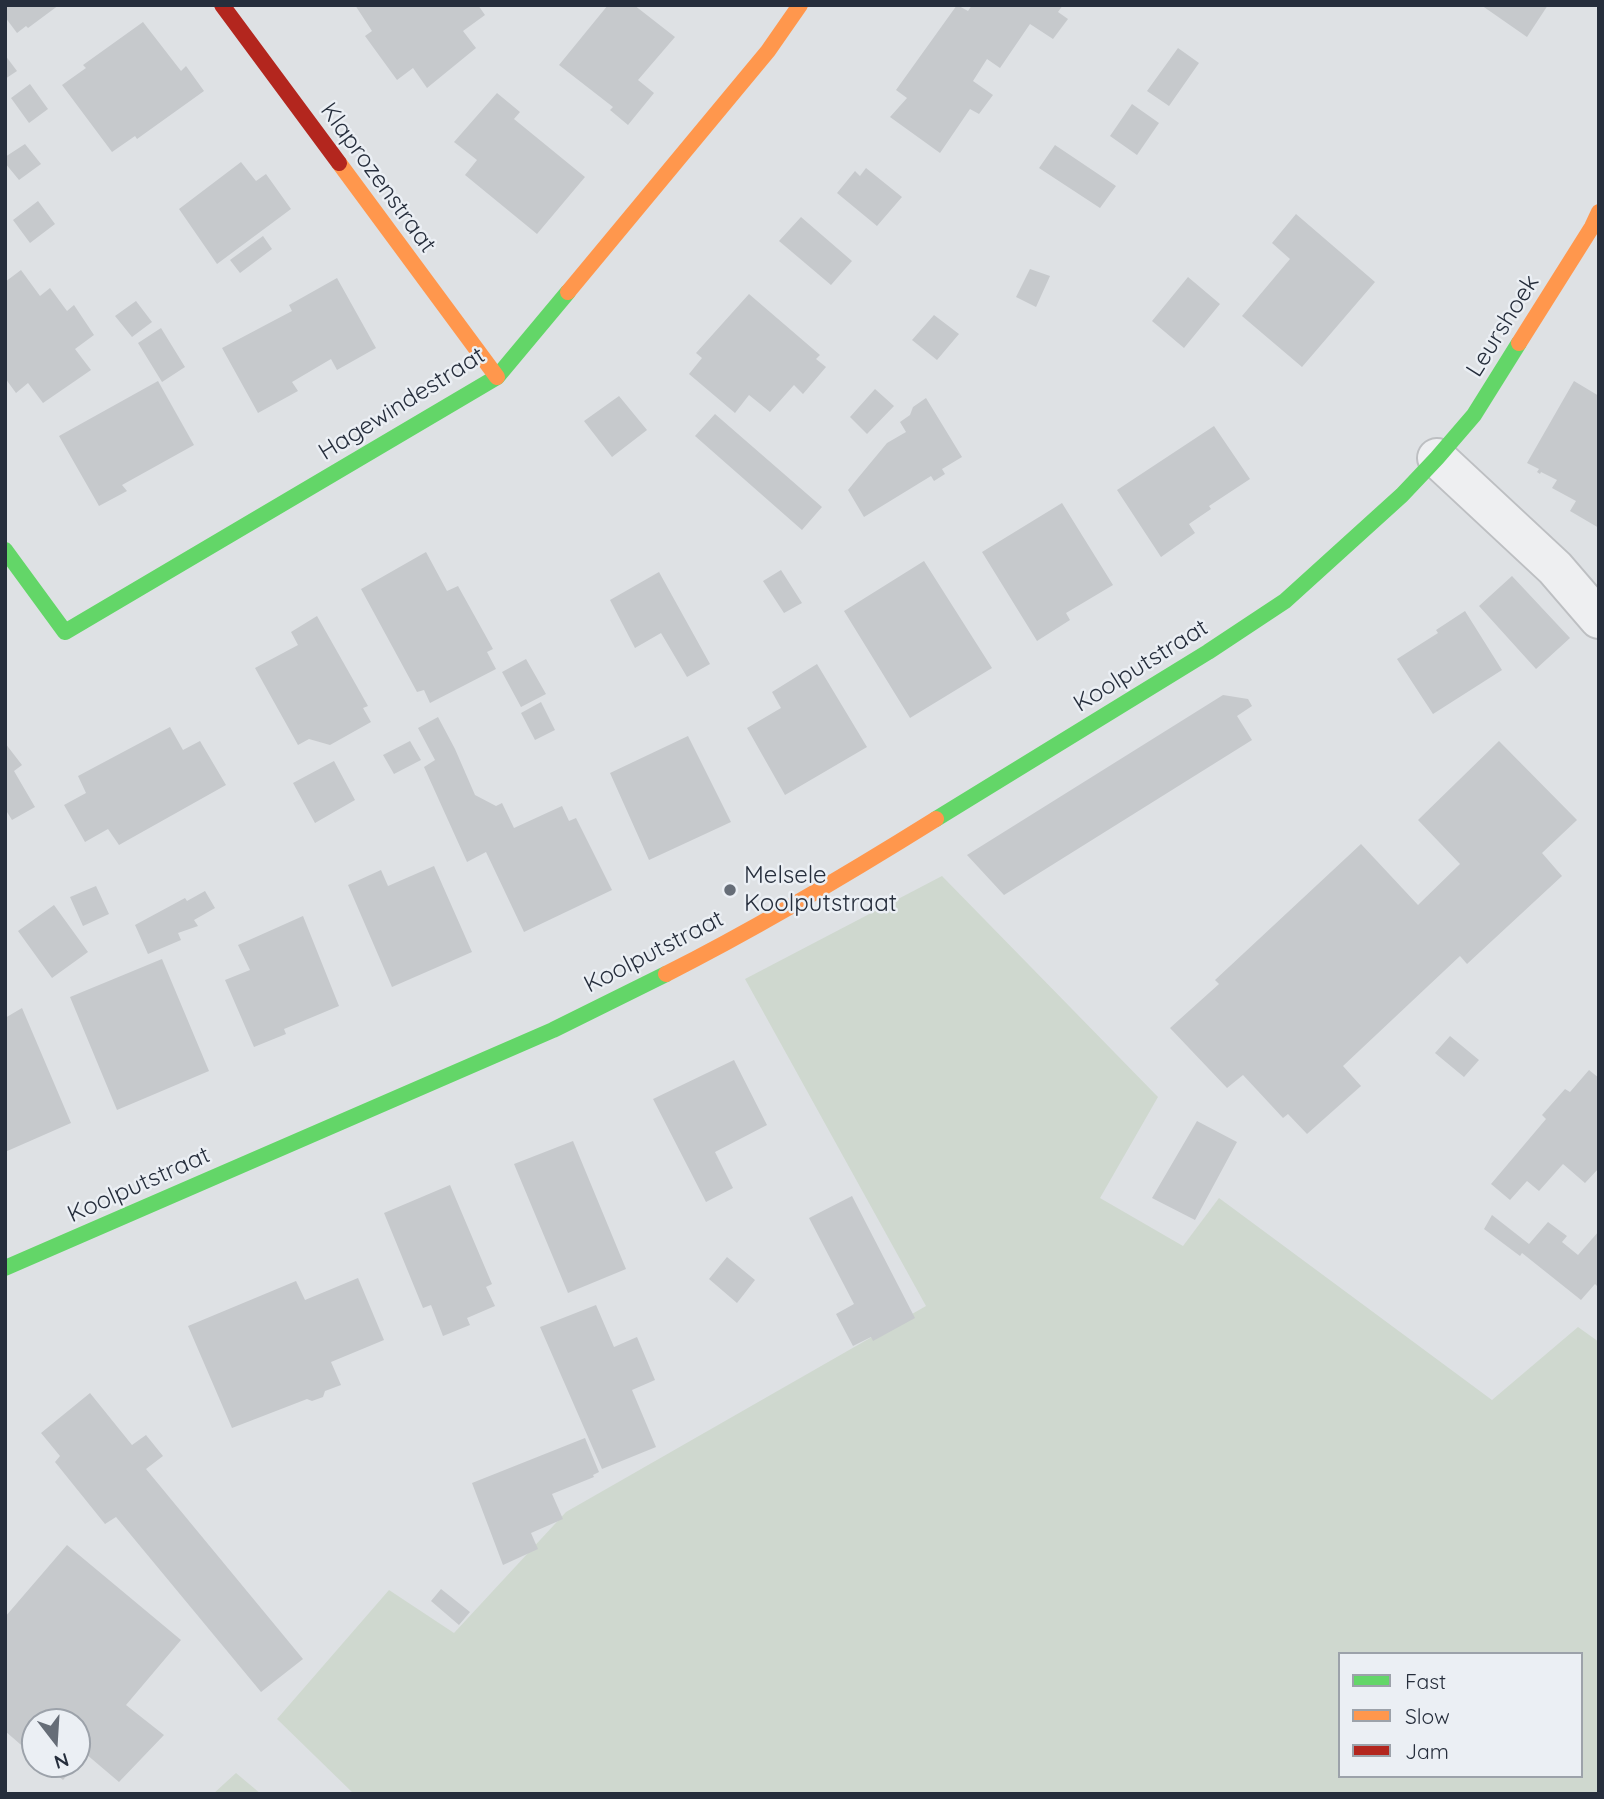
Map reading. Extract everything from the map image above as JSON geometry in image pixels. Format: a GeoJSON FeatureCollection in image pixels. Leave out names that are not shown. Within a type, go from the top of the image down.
{"type":"FeatureCollection","features":[{"type":"Feature","properties":{"kind":"street","name":"Klaprozenstraat"},"geometry":{"type":"LineString","coordinates":[[222,5],[497,377]]}},
{"type":"Feature","properties":{"kind":"street","name":"Hagewindestraat"},"geometry":{"type":"LineString","coordinates":[[5,550],[65,632],[497,377],[768,51],[800,5]]}},
{"type":"Feature","properties":{"kind":"street","name":"Leurshoek"},"geometry":{"type":"LineString","coordinates":[[1437,458],[1474,415],[1599,212]]}},
{"type":"Feature","properties":{"kind":"street"},"geometry":{"type":"LineString","coordinates":[[1437,458],[1555,568],[1599,619]]}},
{"type":"Feature","properties":{"kind":"street","name":"Koolputstraat"},"geometry":{"type":"LineString","coordinates":[[5,1268],[553,1030],[709,952],[848,874],[1208,652],[1285,601],[1402,495],[1437,458]]}},
{"type":"Feature","properties":{"kind":"shaded area"},"geometry":{"type":"Polygon","coordinates":[[[942,876],[1158,1097],[1100,1198],[1183,1246],[1219,1198],[1492,1400],[1578,1327],[1599,1342],[1599,1794],[354,1794],[277,1719],[389,1590],[454,1633],[566,1512],[926,1306],[745,979],[942,876]]]}},
{"type":"Feature","properties":{"kind":"shaded area"},"geometry":{"type":"Polygon","coordinates":[[[236,1773],[261,1794],[213,1794],[236,1773]]]}},
{"type":"Feature","properties":{"kind":"building"},"geometry":{"type":"Polygon","coordinates":[[[5,5],[59,5],[17,33],[5,17],[5,5]]]}},
{"type":"Feature","properties":{"kind":"building"},"geometry":{"type":"Polygon","coordinates":[[[355,5],[478,5],[485,15],[463,31],[476,48],[427,88],[413,68],[397,80],[365,36],[372,31],[355,5]]]}},
{"type":"Feature","properties":{"kind":"building"},"geometry":{"type":"Polygon","coordinates":[[[608,5],[634,5],[675,37],[638,80],[654,93],[628,125],[610,110],[613,107],[559,65],[608,5]]]}},
{"type":"Feature","properties":{"kind":"building"},"geometry":{"type":"Polygon","coordinates":[[[957,5],[968,11],[972,5],[1063,5],[1058,12],[1068,19],[1053,39],[1030,24],[1000,68],[987,59],[973,81],[993,95],[979,114],[970,109],[940,153],[890,117],[907,98],[896,90],[957,5]]]}},
{"type":"Feature","properties":{"kind":"building"},"geometry":{"type":"Polygon","coordinates":[[[1481,5],[1548,5],[1527,37],[1481,5]]]}},
{"type":"Feature","properties":{"kind":"building"},"geometry":{"type":"Polygon","coordinates":[[[143,22],[181,71],[186,66],[204,91],[137,139],[135,136],[112,152],[62,85],[86,68],[83,65],[143,22]]]}},
{"type":"Feature","properties":{"kind":"building"},"geometry":{"type":"Polygon","coordinates":[[[1178,48],[1199,63],[1169,106],[1147,91],[1178,48]]]}},
{"type":"Feature","properties":{"kind":"building"},"geometry":{"type":"Polygon","coordinates":[[[5,55],[17,71],[5,79],[5,55]]]}},
{"type":"Feature","properties":{"kind":"building"},"geometry":{"type":"Polygon","coordinates":[[[30,84],[48,109],[29,123],[11,98],[30,84]]]}},
{"type":"Feature","properties":{"kind":"building"},"geometry":{"type":"Polygon","coordinates":[[[497,93],[520,112],[514,119],[585,177],[537,234],[465,175],[477,160],[454,142],[497,93]]]}},
{"type":"Feature","properties":{"kind":"building"},"geometry":{"type":"Polygon","coordinates":[[[1132,104],[1159,123],[1137,155],[1110,136],[1132,104]]]}},
{"type":"Feature","properties":{"kind":"building"},"geometry":{"type":"Polygon","coordinates":[[[25,144],[41,164],[19,180],[5,163],[5,157],[25,144]]]}},
{"type":"Feature","properties":{"kind":"building"},"geometry":{"type":"Polygon","coordinates":[[[1055,145],[1116,186],[1100,208],[1039,168],[1055,145]]]}},
{"type":"Feature","properties":{"kind":"building"},"geometry":{"type":"Polygon","coordinates":[[[241,162],[256,181],[266,174],[291,209],[217,264],[179,209],[241,162]]]}},
{"type":"Feature","properties":{"kind":"building"},"geometry":{"type":"Polygon","coordinates":[[[866,168],[902,197],[877,226],[837,193],[855,171],[860,176],[866,168]]]}},
{"type":"Feature","properties":{"kind":"building"},"geometry":{"type":"Polygon","coordinates":[[[38,201],[55,224],[30,243],[13,220],[38,201]]]}},
{"type":"Feature","properties":{"kind":"building"},"geometry":{"type":"Polygon","coordinates":[[[1296,214],[1375,282],[1302,367],[1242,316],[1290,259],[1272,243],[1296,214]]]}},
{"type":"Feature","properties":{"kind":"building"},"geometry":{"type":"Polygon","coordinates":[[[801,217],[852,261],[831,285],[779,241],[801,217]]]}},
{"type":"Feature","properties":{"kind":"building"},"geometry":{"type":"Polygon","coordinates":[[[263,236],[272,249],[240,273],[230,260],[263,236]]]}},
{"type":"Feature","properties":{"kind":"building"},"geometry":{"type":"Polygon","coordinates":[[[1030,269],[1050,276],[1036,307],[1016,297],[1030,269]]]}},
{"type":"Feature","properties":{"kind":"building"},"geometry":{"type":"Polygon","coordinates":[[[21,270],[40,296],[50,288],[67,311],[74,305],[94,335],[75,349],[91,370],[43,403],[28,383],[16,393],[5,378],[5,282],[21,270]]]}},
{"type":"Feature","properties":{"kind":"building"},"geometry":{"type":"Polygon","coordinates":[[[1188,277],[1220,304],[1184,348],[1152,321],[1188,277]]]}},
{"type":"Feature","properties":{"kind":"building"},"geometry":{"type":"Polygon","coordinates":[[[337,278],[376,348],[337,370],[331,359],[292,382],[298,391],[258,413],[222,348],[292,311],[289,305],[337,278]]]}},
{"type":"Feature","properties":{"kind":"building"},"geometry":{"type":"Polygon","coordinates":[[[749,294],[820,355],[816,359],[826,367],[803,394],[794,385],[770,412],[749,395],[735,413],[689,374],[702,358],[696,353],[749,294]]]}},
{"type":"Feature","properties":{"kind":"building"},"geometry":{"type":"Polygon","coordinates":[[[136,301],[152,322],[132,337],[115,316],[136,301]]]}},
{"type":"Feature","properties":{"kind":"building"},"geometry":{"type":"Polygon","coordinates":[[[934,315],[959,334],[937,360],[912,340],[934,315]]]}},
{"type":"Feature","properties":{"kind":"building"},"geometry":{"type":"Polygon","coordinates":[[[161,328],[185,367],[162,382],[138,343],[161,328]]]}},
{"type":"Feature","properties":{"kind":"building"},"geometry":{"type":"Polygon","coordinates":[[[158,381],[194,445],[122,485],[127,491],[99,506],[59,436],[158,381]]]}},
{"type":"Feature","properties":{"kind":"building"},"geometry":{"type":"Polygon","coordinates":[[[1574,381],[1599,396],[1599,528],[1570,511],[1576,501],[1552,488],[1557,480],[1541,472],[1540,474],[1537,472],[1539,469],[1527,463],[1574,381]]]}},
{"type":"Feature","properties":{"kind":"building"},"geometry":{"type":"Polygon","coordinates":[[[875,389],[894,406],[867,434],[850,417],[875,389]]]}},
{"type":"Feature","properties":{"kind":"building"},"geometry":{"type":"Polygon","coordinates":[[[619,396],[647,430],[612,457],[584,421],[619,396]]]}},
{"type":"Feature","properties":{"kind":"building"},"geometry":{"type":"Polygon","coordinates":[[[926,398],[962,457],[942,469],[945,474],[934,481],[931,476],[864,517],[848,490],[887,443],[906,432],[900,422],[910,415],[913,407],[926,398]]]}},
{"type":"Feature","properties":{"kind":"building"},"geometry":{"type":"Polygon","coordinates":[[[715,414],[822,507],[802,530],[695,436],[715,414]]]}},
{"type":"Feature","properties":{"kind":"building"},"geometry":{"type":"Polygon","coordinates":[[[1214,426],[1250,479],[1209,506],[1211,509],[1189,524],[1195,533],[1161,557],[1117,490],[1214,426]]]}},
{"type":"Feature","properties":{"kind":"building"},"geometry":{"type":"Polygon","coordinates":[[[1062,503],[1113,585],[1066,613],[1070,620],[1037,641],[982,552],[1062,503]]]}},
{"type":"Feature","properties":{"kind":"building"},"geometry":{"type":"Polygon","coordinates":[[[426,552],[447,591],[458,586],[493,649],[487,652],[496,669],[430,703],[424,690],[417,692],[361,589],[426,552]]]}},
{"type":"Feature","properties":{"kind":"building"},"geometry":{"type":"Polygon","coordinates":[[[924,561],[992,668],[910,718],[844,611],[924,561]]]}},
{"type":"Feature","properties":{"kind":"building"},"geometry":{"type":"Polygon","coordinates":[[[781,570],[802,603],[784,613],[763,581],[781,570]]]}},
{"type":"Feature","properties":{"kind":"building"},"geometry":{"type":"Polygon","coordinates":[[[659,572],[710,664],[687,677],[661,633],[635,648],[610,600],[659,572]]]}},
{"type":"Feature","properties":{"kind":"building"},"geometry":{"type":"Polygon","coordinates":[[[1512,576],[1570,638],[1536,669],[1479,606],[1512,576]]]}},
{"type":"Feature","properties":{"kind":"building"},"geometry":{"type":"Polygon","coordinates":[[[1465,611],[1502,670],[1433,714],[1397,659],[1438,633],[1436,630],[1465,611]]]}},
{"type":"Feature","properties":{"kind":"building"},"geometry":{"type":"Polygon","coordinates":[[[317,616],[368,706],[363,708],[371,722],[330,745],[309,739],[298,745],[255,668],[298,645],[291,632],[317,616]]]}},
{"type":"Feature","properties":{"kind":"building"},"geometry":{"type":"Polygon","coordinates":[[[526,659],[546,694],[521,707],[502,672],[526,659]]]}},
{"type":"Feature","properties":{"kind":"building"},"geometry":{"type":"Polygon","coordinates":[[[817,664],[867,747],[785,795],[747,728],[781,708],[772,692],[817,664]]]}},
{"type":"Feature","properties":{"kind":"building"},"geometry":{"type":"Polygon","coordinates":[[[1223,695],[1248,699],[1252,706],[1237,716],[1252,740],[1004,895],[967,855],[1223,695]]]}},
{"type":"Feature","properties":{"kind":"building"},"geometry":{"type":"Polygon","coordinates":[[[541,702],[555,730],[535,740],[521,713],[541,702]]]}},
{"type":"Feature","properties":{"kind":"building"},"geometry":{"type":"Polygon","coordinates":[[[438,717],[475,795],[496,806],[502,803],[514,828],[562,806],[569,821],[576,818],[612,890],[524,932],[486,852],[467,862],[424,767],[435,760],[418,728],[438,717]]]}},
{"type":"Feature","properties":{"kind":"building"},"geometry":{"type":"Polygon","coordinates":[[[170,727],[183,750],[200,741],[226,785],[119,845],[108,829],[85,842],[64,805],[86,793],[78,776],[170,727]]]}},
{"type":"Feature","properties":{"kind":"building"},"geometry":{"type":"Polygon","coordinates":[[[688,736],[731,822],[649,860],[610,773],[688,736]]]}},
{"type":"Feature","properties":{"kind":"building"},"geometry":{"type":"Polygon","coordinates":[[[410,741],[421,760],[394,774],[383,755],[410,741]]]}},
{"type":"Feature","properties":{"kind":"building"},"geometry":{"type":"Polygon","coordinates":[[[1499,741],[1577,820],[1542,853],[1562,876],[1467,964],[1460,956],[1343,1066],[1361,1086],[1307,1134],[1288,1114],[1283,1118],[1243,1075],[1227,1088],[1170,1028],[1219,984],[1215,980],[1361,844],[1418,905],[1460,864],[1418,820],[1499,741]]]}},
{"type":"Feature","properties":{"kind":"building"},"geometry":{"type":"Polygon","coordinates":[[[5,743],[22,765],[14,771],[35,807],[12,820],[7,812],[5,813],[5,743]]]}},
{"type":"Feature","properties":{"kind":"building"},"geometry":{"type":"Polygon","coordinates":[[[334,761],[355,800],[315,823],[293,783],[334,761]]]}},
{"type":"Feature","properties":{"kind":"building"},"geometry":{"type":"Polygon","coordinates":[[[434,866],[472,952],[392,987],[348,885],[381,870],[388,886],[434,866]]]}},
{"type":"Feature","properties":{"kind":"building"},"geometry":{"type":"Polygon","coordinates":[[[96,886],[109,914],[83,926],[70,897],[96,886]]]}},
{"type":"Feature","properties":{"kind":"building"},"geometry":{"type":"Polygon","coordinates":[[[205,891],[215,908],[194,920],[198,926],[178,933],[181,940],[148,954],[135,925],[185,898],[187,901],[205,891]]]}},
{"type":"Feature","properties":{"kind":"building"},"geometry":{"type":"Polygon","coordinates":[[[54,905],[88,952],[52,978],[18,931],[54,905]]]}},
{"type":"Feature","properties":{"kind":"building"},"geometry":{"type":"Polygon","coordinates":[[[303,916],[339,1006],[284,1029],[286,1034],[254,1047],[225,980],[250,970],[238,945],[303,916]]]}},
{"type":"Feature","properties":{"kind":"building"},"geometry":{"type":"Polygon","coordinates":[[[162,959],[209,1071],[117,1110],[70,997],[162,959]]]}},
{"type":"Feature","properties":{"kind":"building"},"geometry":{"type":"Polygon","coordinates":[[[22,1008],[71,1123],[5,1152],[5,1018],[22,1008]]]}},
{"type":"Feature","properties":{"kind":"building"},"geometry":{"type":"Polygon","coordinates":[[[1450,1036],[1479,1060],[1464,1077],[1435,1053],[1450,1036]]]}},
{"type":"Feature","properties":{"kind":"building"},"geometry":{"type":"Polygon","coordinates":[[[734,1060],[767,1125],[715,1152],[733,1188],[706,1202],[653,1099],[734,1060]]]}},
{"type":"Feature","properties":{"kind":"building"},"geometry":{"type":"Polygon","coordinates":[[[1589,1070],[1599,1078],[1599,1168],[1585,1183],[1563,1164],[1539,1191],[1527,1181],[1510,1200],[1491,1184],[1546,1119],[1542,1115],[1565,1089],[1570,1092],[1589,1070]]]}},
{"type":"Feature","properties":{"kind":"building"},"geometry":{"type":"Polygon","coordinates":[[[1197,1121],[1237,1142],[1195,1220],[1152,1198],[1197,1121]]]}},
{"type":"Feature","properties":{"kind":"building"},"geometry":{"type":"Polygon","coordinates":[[[573,1141],[626,1269],[568,1293],[514,1164],[573,1141]]]}},
{"type":"Feature","properties":{"kind":"building"},"geometry":{"type":"Polygon","coordinates":[[[450,1185],[492,1284],[486,1287],[495,1306],[467,1318],[470,1325],[443,1336],[431,1305],[423,1308],[384,1213],[450,1185]]]}},
{"type":"Feature","properties":{"kind":"building"},"geometry":{"type":"Polygon","coordinates":[[[852,1196],[915,1318],[873,1341],[871,1337],[853,1346],[836,1314],[854,1304],[809,1218],[852,1196]]]}},
{"type":"Feature","properties":{"kind":"building"},"geometry":{"type":"Polygon","coordinates":[[[1492,1215],[1529,1244],[1548,1222],[1567,1236],[1562,1242],[1578,1255],[1599,1231],[1599,1288],[1595,1284],[1581,1300],[1522,1253],[1520,1256],[1484,1229],[1492,1215]]]}},
{"type":"Feature","properties":{"kind":"building"},"geometry":{"type":"Polygon","coordinates":[[[727,1257],[755,1280],[737,1303],[709,1279],[727,1257]]]}},
{"type":"Feature","properties":{"kind":"building"},"geometry":{"type":"Polygon","coordinates":[[[358,1278],[384,1340],[331,1362],[341,1385],[325,1391],[323,1397],[312,1401],[307,1399],[232,1428],[188,1326],[296,1281],[305,1300],[358,1278]]]}},
{"type":"Feature","properties":{"kind":"building"},"geometry":{"type":"Polygon","coordinates":[[[596,1305],[614,1347],[637,1337],[655,1380],[632,1390],[656,1447],[602,1469],[540,1327],[596,1305]]]}},
{"type":"Feature","properties":{"kind":"building"},"geometry":{"type":"Polygon","coordinates":[[[90,1393],[132,1445],[146,1435],[163,1456],[146,1469],[303,1659],[261,1692],[116,1517],[105,1524],[55,1462],[60,1456],[41,1433],[90,1393]]]}},
{"type":"Feature","properties":{"kind":"building"},"geometry":{"type":"Polygon","coordinates":[[[585,1438],[599,1472],[593,1475],[594,1477],[552,1494],[563,1519],[531,1533],[538,1549],[503,1565],[472,1483],[585,1438]]]}},
{"type":"Feature","properties":{"kind":"building"},"geometry":{"type":"Polygon","coordinates":[[[67,1545],[181,1640],[126,1705],[164,1735],[119,1782],[91,1758],[91,1708],[21,1708],[21,1745],[5,1731],[5,1617],[67,1545]]]}},
{"type":"Feature","properties":{"kind":"building"},"geometry":{"type":"Polygon","coordinates":[[[441,1589],[470,1612],[459,1625],[431,1601],[441,1589]]]}},
{"type":"Feature","properties":{"kind":"traffic: fast"},"geometry":{"type":"LineString","coordinates":[[5,550],[65,632],[497,377],[568,292]]}},
{"type":"Feature","properties":{"kind":"traffic: fast"},"geometry":{"type":"LineString","coordinates":[[936,819],[1208,652],[1285,601],[1402,495],[1437,458],[1474,415],[1519,343]]}},
{"type":"Feature","properties":{"kind":"traffic: fast"},"geometry":{"type":"LineString","coordinates":[[5,1268],[553,1030],[666,974]]}},
{"type":"Feature","properties":{"kind":"traffic: slow"},"geometry":{"type":"LineString","coordinates":[[568,292],[768,51],[800,5]]}},
{"type":"Feature","properties":{"kind":"traffic: slow"},"geometry":{"type":"LineString","coordinates":[[339,163],[497,377]]}},
{"type":"Feature","properties":{"kind":"traffic: slow"},"geometry":{"type":"LineString","coordinates":[[1519,343],[1599,212]]}},
{"type":"Feature","properties":{"kind":"traffic: slow"},"geometry":{"type":"LineString","coordinates":[[666,974],[803,900],[936,819]]}},
{"type":"Feature","properties":{"kind":"traffic: jam"},"geometry":{"type":"LineString","coordinates":[[222,5],[339,163]]}},
{"type":"Feature","properties":{"kind":"place","name":"Melsele Koolputstraat"},"geometry":{"type":"Point","coordinates":[730,890]}}]}
